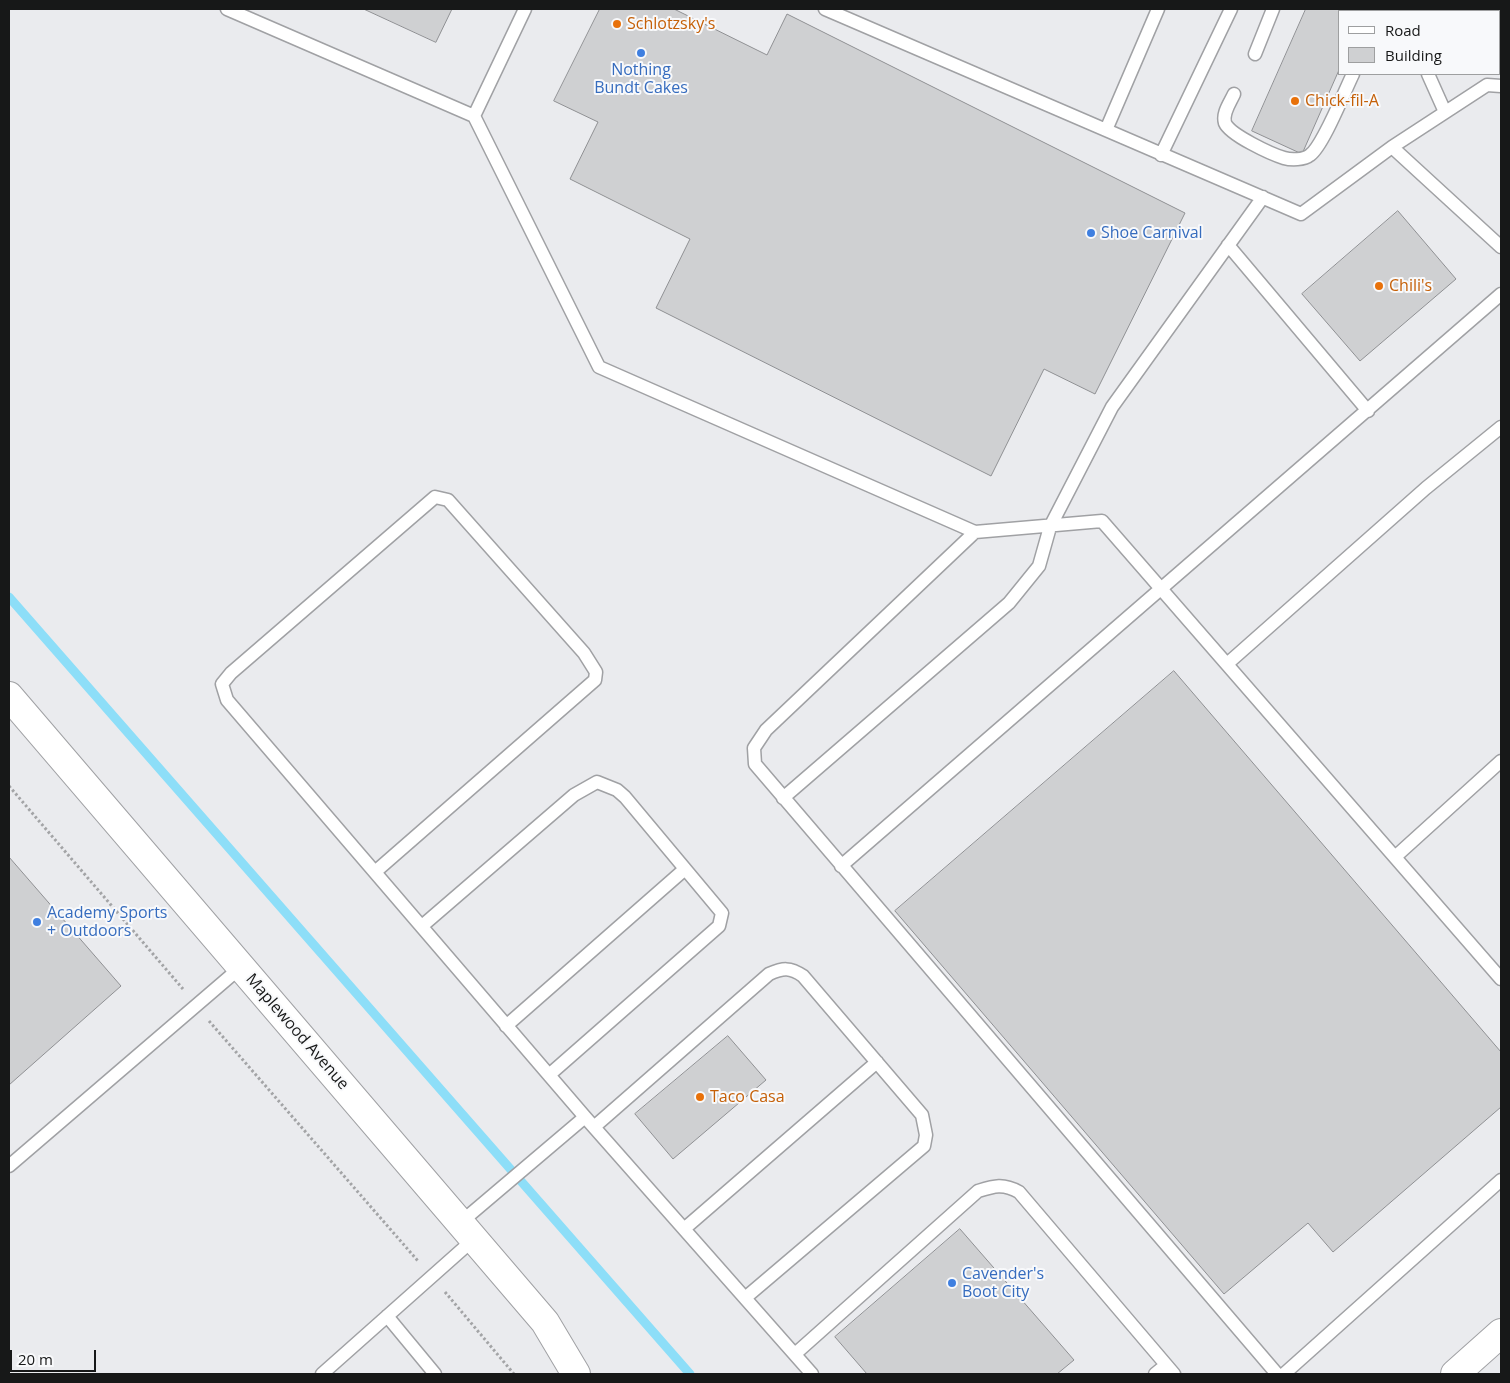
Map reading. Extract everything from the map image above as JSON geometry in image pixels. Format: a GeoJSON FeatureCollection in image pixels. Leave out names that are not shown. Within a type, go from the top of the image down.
{"type":"FeatureCollection","features":[{"type":"Feature","properties":{"kind":"street","name":"Maplewood Avenue"},"geometry":{"type":"LineString","coordinates":[[9,696],[545,1322],[576,1374]]}},
{"type":"Feature","properties":{"kind":"street"},"geometry":{"type":"LineString","coordinates":[[1454,1374],[1501,1333]]}},
{"type":"Feature","properties":{"kind":"lane"},"geometry":{"type":"LineString","coordinates":[[227,9],[474,116],[598,367],[975,532],[1102,521],[1501,979]]}},
{"type":"Feature","properties":{"kind":"lane"},"geometry":{"type":"LineString","coordinates":[[474,116],[525,9]]}},
{"type":"Feature","properties":{"kind":"lane"},"geometry":{"type":"LineString","coordinates":[[825,9],[1301,214],[1392,147],[1487,85],[1501,86]]}},
{"type":"Feature","properties":{"kind":"lane"},"geometry":{"type":"LineString","coordinates":[[1106,130],[1158,9]]}},
{"type":"Feature","properties":{"kind":"lane"},"geometry":{"type":"LineString","coordinates":[[1161,155],[1231,9]]}},
{"type":"Feature","properties":{"kind":"lane"},"geometry":{"type":"LineString","coordinates":[[1255,54],[1273,9]]}},
{"type":"Feature","properties":{"kind":"lane"},"geometry":{"type":"LineString","coordinates":[[1234,94],[1224,115],[1226,124],[1260,148],[1284,158],[1296,159],[1310,155],[1320,142],[1354,75]]}},
{"type":"Feature","properties":{"kind":"lane"},"geometry":{"type":"LineString","coordinates":[[1428,75],[1445,112]]}},
{"type":"Feature","properties":{"kind":"lane"},"geometry":{"type":"LineString","coordinates":[[1392,147],[1501,247]]}},
{"type":"Feature","properties":{"kind":"lane"},"geometry":{"type":"LineString","coordinates":[[783,798],[1008,603],[1039,566],[1050,527],[1112,407],[1263,197]]}},
{"type":"Feature","properties":{"kind":"lane"},"geometry":{"type":"LineString","coordinates":[[1228,245],[1368,411]]}},
{"type":"Feature","properties":{"kind":"lane"},"geometry":{"type":"LineString","coordinates":[[841,866],[1162,590],[1501,294]]}},
{"type":"Feature","properties":{"kind":"lane"},"geometry":{"type":"LineString","coordinates":[[1227,664],[1426,488],[1501,427]]}},
{"type":"Feature","properties":{"kind":"lane"},"geometry":{"type":"LineString","coordinates":[[375,872],[595,680],[596,672],[584,653],[448,500],[436,497],[231,673],[222,684],[227,700],[506,1026],[812,1374]]}},
{"type":"Feature","properties":{"kind":"lane"},"geometry":{"type":"LineString","coordinates":[[975,532],[766,730],[754,748],[755,764],[1277,1374]]}},
{"type":"Feature","properties":{"kind":"lane"},"geometry":{"type":"LineString","coordinates":[[1395,857],[1499,767]]}},
{"type":"Feature","properties":{"kind":"lane"},"geometry":{"type":"LineString","coordinates":[[422,926],[574,795],[598,782],[617,790],[625,797],[722,914],[719,926],[549,1075]]}},
{"type":"Feature","properties":{"kind":"lane"},"geometry":{"type":"LineString","coordinates":[[506,1026],[685,870]]}},
{"type":"Feature","properties":{"kind":"lane"},"geometry":{"type":"LineString","coordinates":[[9,1166],[241,967]]}},
{"type":"Feature","properties":{"kind":"lane"},"geometry":{"type":"LineString","coordinates":[[594,1127],[769,974],[784,968],[795,970],[803,976],[922,1115],[926,1135],[924,1146],[745,1298]]}},
{"type":"Feature","properties":{"kind":"lane"},"geometry":{"type":"LineString","coordinates":[[684,1229],[877,1062]]}},
{"type":"Feature","properties":{"kind":"lane"},"geometry":{"type":"LineString","coordinates":[[322,1374],[431,1277],[467,1231],[585,1117]]}},
{"type":"Feature","properties":{"kind":"lane"},"geometry":{"type":"LineString","coordinates":[[1284,1374],[1501,1180]]}},
{"type":"Feature","properties":{"kind":"lane"},"geometry":{"type":"LineString","coordinates":[[794,1354],[978,1192],[994,1186],[1006,1185],[1018,1192],[1170,1370],[1155,1374]]}},
{"type":"Feature","properties":{"kind":"lane"},"geometry":{"type":"LineString","coordinates":[[387,1316],[435,1374]]}},
{"type":"Feature","properties":{"kind":"path"},"geometry":{"type":"LineString","coordinates":[[9,786],[514,1374]]}},
{"type":"Feature","properties":{"kind":"building"},"geometry":{"type":"Polygon","coordinates":[[[364,9],[452,9],[436,42],[364,9]]]}},
{"type":"Feature","properties":{"kind":"building"},"geometry":{"type":"Polygon","coordinates":[[[600,9],[674,9],[767,55],[787,14],[1185,213],[1095,394],[1044,369],[991,476],[656,308],[690,239],[570,179],[598,122],[554,101],[600,9]]]}},
{"type":"Feature","properties":{"kind":"building","name":"Chick-fil-A"},"geometry":{"type":"Polygon","coordinates":[[[1306,9],[1341,9],[1338,10],[1338,72],[1302,154],[1252,131],[1306,9]]]}},
{"type":"Feature","properties":{"kind":"building","name":"Chili's"},"geometry":{"type":"Polygon","coordinates":[[[1398,211],[1456,279],[1360,361],[1302,294],[1398,211]]]}},
{"type":"Feature","properties":{"kind":"building"},"geometry":{"type":"Polygon","coordinates":[[[1174,671],[1501,1052],[1501,1107],[1333,1252],[1308,1223],[1224,1294],[895,911],[1174,671]]]}},
{"type":"Feature","properties":{"kind":"building","name":"Academy Sports + Outdoors"},"geometry":{"type":"Polygon","coordinates":[[[9,857],[121,986],[9,1085],[9,857]]]}},
{"type":"Feature","properties":{"kind":"building","name":"Taco Casa"},"geometry":{"type":"Polygon","coordinates":[[[728,1036],[766,1080],[673,1159],[635,1114],[728,1036]]]}},
{"type":"Feature","properties":{"kind":"building","name":"Cavender's Boot City"},"geometry":{"type":"Polygon","coordinates":[[[960,1229],[1074,1360],[1057,1374],[867,1374],[835,1337],[960,1229]]]}},
{"type":"Feature","properties":{"kind":"waterway"},"geometry":{"type":"LineString","coordinates":[[9,597],[690,1374]]}},
{"type":"Feature","properties":{"kind":"place","name":"Schlotzsky's"},"geometry":{"type":"Point","coordinates":[617,24]}},
{"type":"Feature","properties":{"kind":"place","name":"Nothing Bundt Cakes"},"geometry":{"type":"Point","coordinates":[641,53]}},
{"type":"Feature","properties":{"kind":"place","name":"Chick-fil-A"},"geometry":{"type":"Point","coordinates":[1295,101]}},
{"type":"Feature","properties":{"kind":"place","name":"Shoe Carnival"},"geometry":{"type":"Point","coordinates":[1091,233]}},
{"type":"Feature","properties":{"kind":"place","name":"Chili's"},"geometry":{"type":"Point","coordinates":[1379,286]}},
{"type":"Feature","properties":{"kind":"place","name":"Academy Sports + Outdoors"},"geometry":{"type":"Point","coordinates":[37,922]}},
{"type":"Feature","properties":{"kind":"place","name":"Taco Casa"},"geometry":{"type":"Point","coordinates":[700,1097]}},
{"type":"Feature","properties":{"kind":"place","name":"Cavender's Boot City"},"geometry":{"type":"Point","coordinates":[952,1283]}}]}
